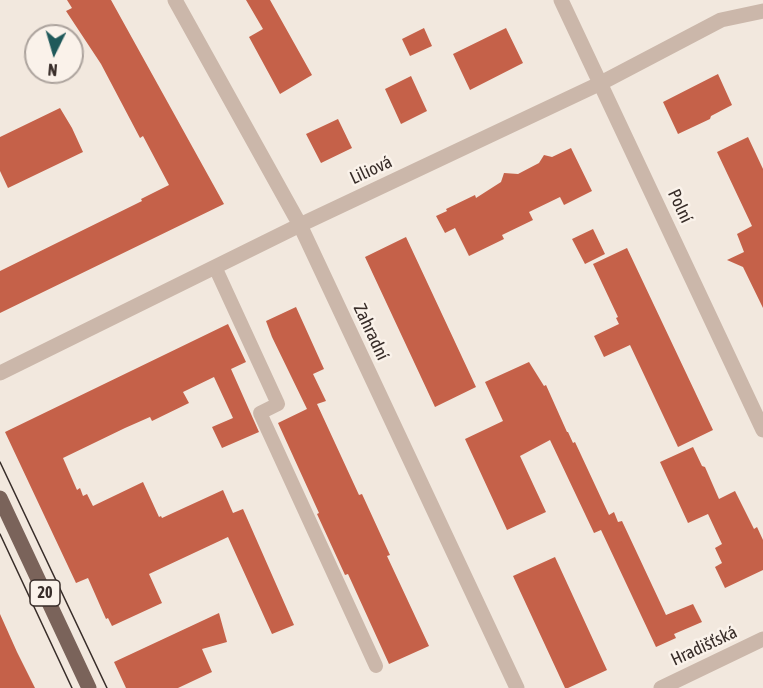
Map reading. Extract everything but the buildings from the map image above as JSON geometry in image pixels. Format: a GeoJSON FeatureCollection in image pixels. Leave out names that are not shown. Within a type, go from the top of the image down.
{"type":"FeatureCollection","features":[{"type":"Feature","properties":{"kind":"main road","name":"20"},"geometry":{"type":"LineString","coordinates":[[0,498],[89,688]]}},
{"type":"Feature","properties":{"kind":"street","name":"Zahradní"},"geometry":{"type":"LineString","coordinates":[[175,0],[300,225],[517,688]]}},
{"type":"Feature","properties":{"kind":"street","name":"Polní"},"geometry":{"type":"LineString","coordinates":[[561,0],[763,430]]}},
{"type":"Feature","properties":{"kind":"street","name":"Liliová"},"geometry":{"type":"LineString","coordinates":[[0,373],[300,225],[601,83],[721,20],[763,11]]}},
{"type":"Feature","properties":{"kind":"street","name":"Hradišťská"},"geometry":{"type":"LineString","coordinates":[[661,688],[763,639]]}},
{"type":"Feature","properties":{"kind":"lane"},"geometry":{"type":"LineString","coordinates":[[215,267],[278,404],[260,413],[376,666]]}},
{"type":"Feature","properties":{"kind":"tram line"},"geometry":{"type":"LineString","coordinates":[[0,462],[107,688]]}},
{"type":"Feature","properties":{"kind":"tram line"},"geometry":{"type":"LineString","coordinates":[[0,534],[72,688]]}}]}
